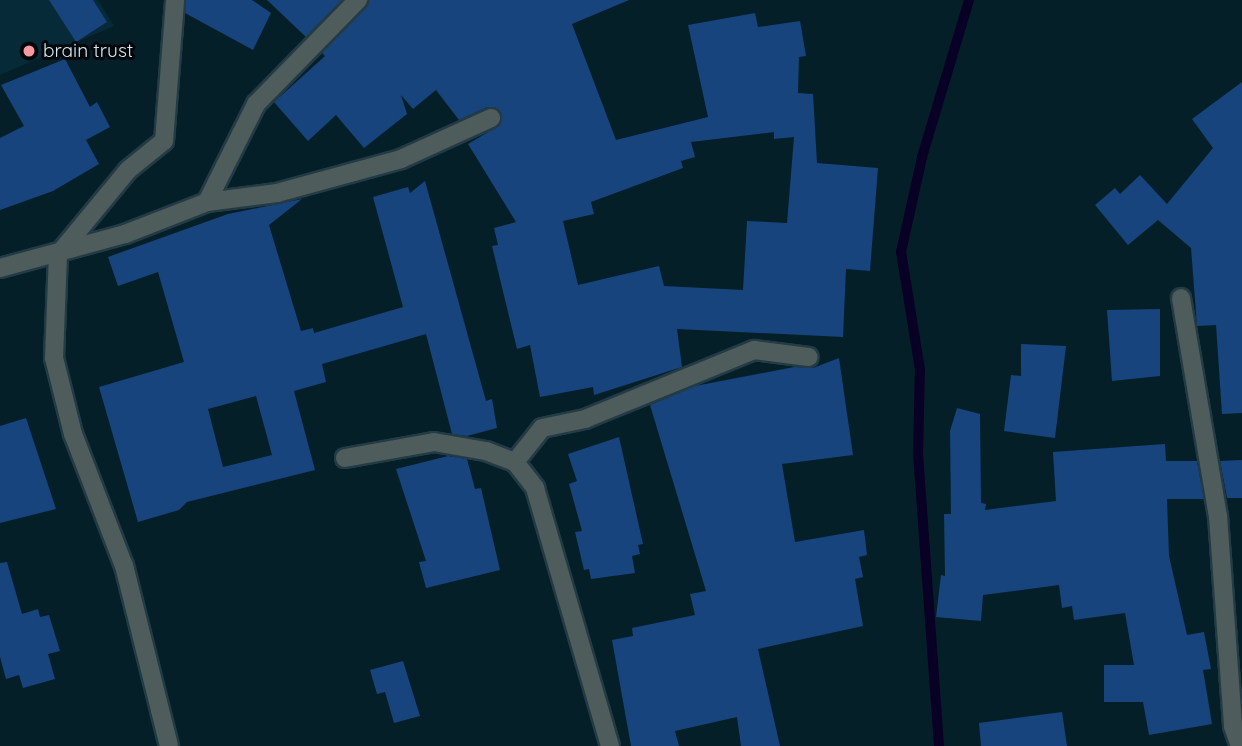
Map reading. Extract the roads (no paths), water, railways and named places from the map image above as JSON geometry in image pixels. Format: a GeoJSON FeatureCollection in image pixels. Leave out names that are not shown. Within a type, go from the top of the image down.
{"type":"FeatureCollection","features":[{"type":"Feature","properties":{"kind":"street"},"geometry":{"type":"LineString","coordinates":[[169,746],[124,566],[73,434],[54,358],[58,255],[128,170],[164,141],[175,0]]}},
{"type":"Feature","properties":{"kind":"street"},"geometry":{"type":"LineString","coordinates":[[207,202],[256,104],[358,0]]}},
{"type":"Feature","properties":{"kind":"street"},"geometry":{"type":"LineString","coordinates":[[0,268],[58,255],[207,202],[277,193],[401,159],[491,118]]}},
{"type":"Feature","properties":{"kind":"street"},"geometry":{"type":"LineString","coordinates":[[1181,298],[1218,516],[1233,726],[1240,746]]}},
{"type":"Feature","properties":{"kind":"street"},"geometry":{"type":"LineString","coordinates":[[515,462],[542,429],[585,419],[754,351],[808,358]]}},
{"type":"Feature","properties":{"kind":"street"},"geometry":{"type":"LineString","coordinates":[[345,458],[434,442],[486,451],[515,462],[535,488],[610,746]]}},
{"type":"Feature","properties":{"kind":"waterway"},"geometry":{"type":"LineString","coordinates":[[939,746],[918,455],[920,370],[901,252],[922,157],[969,0]]}},
{"type":"Feature","properties":{"kind":"place","name":"brain trust"},"geometry":{"type":"Point","coordinates":[29,51]}}]}
